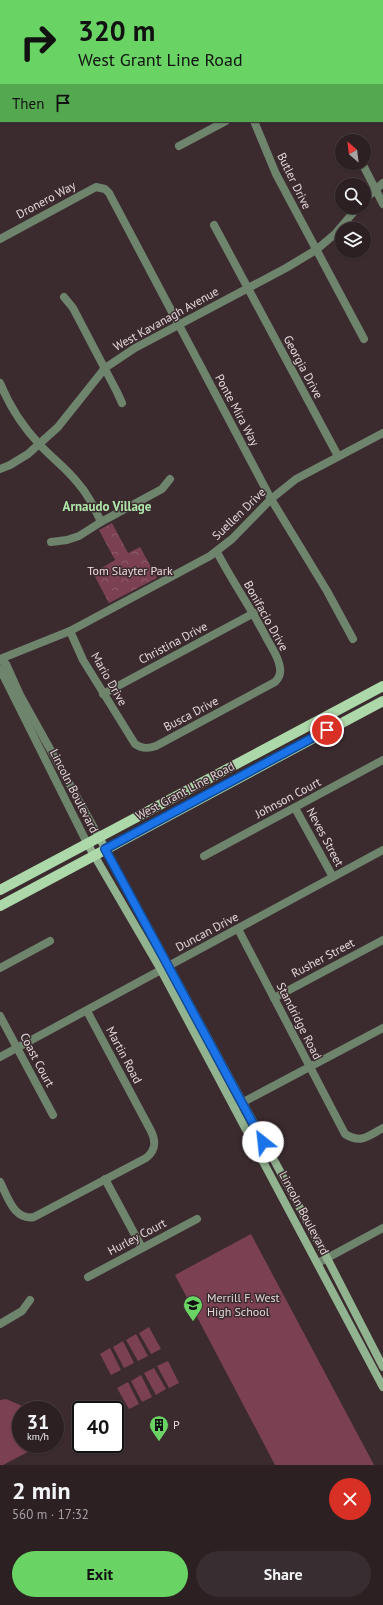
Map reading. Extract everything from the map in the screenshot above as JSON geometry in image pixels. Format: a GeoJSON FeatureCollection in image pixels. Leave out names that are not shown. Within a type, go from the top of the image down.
{"type":"FeatureCollection","features":[{"type":"Feature","properties":{"kind":"main road","name":"West Grant Line Road"},"geometry":{"type":"LineString","coordinates":[[0,890],[383,686]]}},
{"type":"Feature","properties":{"kind":"main road","name":"West Grant Line Road"},"geometry":{"type":"LineString","coordinates":[[0,906],[383,700]]}},
{"type":"Feature","properties":{"kind":"street"},"geometry":{"type":"LineString","coordinates":[[179,146],[224,122]]}},
{"type":"Feature","properties":{"kind":"street","name":"Butler Drive"},"geometry":{"type":"LineString","coordinates":[[254,122],[276,174],[364,339]]}},
{"type":"Feature","properties":{"kind":"street"},"geometry":{"type":"LineString","coordinates":[[366,170],[383,204]]}},
{"type":"Feature","properties":{"kind":"street"},"geometry":{"type":"LineString","coordinates":[[371,193],[383,183]]}},
{"type":"Feature","properties":{"kind":"street","name":"Dronero Way"},"geometry":{"type":"LineString","coordinates":[[0,239],[96,187],[105,189]]}},
{"type":"Feature","properties":{"kind":"street","name":"Ponte Mira Way"},"geometry":{"type":"LineString","coordinates":[[105,189],[109,193],[271,498],[327,591],[353,639]]}},
{"type":"Feature","properties":{"kind":"street","name":"West Kavanagh Avenue"},"geometry":{"type":"LineString","coordinates":[[0,468],[28,454],[58,427],[105,368],[135,348],[286,268],[316,250],[335,234],[352,214]]}},
{"type":"Feature","properties":{"kind":"street","name":"Georgia Drive"},"geometry":{"type":"LineString","coordinates":[[214,225],[338,456]]}},
{"type":"Feature","properties":{"kind":"street"},"geometry":{"type":"LineString","coordinates":[[64,297],[73,308],[122,403]]}},
{"type":"Feature","properties":{"kind":"street"},"geometry":{"type":"LineString","coordinates":[[0,383],[17,416],[39,444],[77,482],[91,500],[101,522]]}},
{"type":"Feature","properties":{"kind":"street","name":"Suellen Drive"},"geometry":{"type":"LineString","coordinates":[[0,659],[70,631],[217,552],[232,539],[271,498],[296,480],[383,433]]}},
{"type":"Feature","properties":{"kind":"street"},"geometry":{"type":"LineString","coordinates":[[51,542],[67,540],[79,536],[101,522],[162,489],[170,480]]}},
{"type":"Feature","properties":{"kind":"street","name":"Bonifacio Drive"},"geometry":{"type":"LineString","coordinates":[[217,552],[254,613],[277,657],[280,669],[279,677],[275,682],[264,688]]}},
{"type":"Feature","properties":{"kind":"street","name":"Christina Drive"},"geometry":{"type":"LineString","coordinates":[[103,694],[254,613]]}},
{"type":"Feature","properties":{"kind":"street","name":"Mario Drive"},"geometry":{"type":"LineString","coordinates":[[70,631],[83,660],[130,737]]}},
{"type":"Feature","properties":{"kind":"street","name":"Lincoln Boulevard"},"geometry":{"type":"LineString","coordinates":[[0,659],[6,664],[20,694],[169,966],[383,1367]]}},
{"type":"Feature","properties":{"kind":"street","name":"Lincoln Boulevard"},"geometry":{"type":"LineString","coordinates":[[0,669],[87,843],[161,970],[383,1387]]}},
{"type":"Feature","properties":{"kind":"street","name":"Busca Drive"},"geometry":{"type":"LineString","coordinates":[[130,737],[135,744],[141,748],[156,746],[264,688]]}},
{"type":"Feature","properties":{"kind":"street","name":"Johnson Court"},"geometry":{"type":"LineString","coordinates":[[204,856],[383,760]]}},
{"type":"Feature","properties":{"kind":"street","name":"Neves Street"},"geometry":{"type":"LineString","coordinates":[[295,808],[333,878]]}},
{"type":"Feature","properties":{"kind":"street","name":"Duncan Drive"},"geometry":{"type":"LineString","coordinates":[[0,1057],[383,850]]}},
{"type":"Feature","properties":{"kind":"street","name":"Standridge Road"},"geometry":{"type":"LineString","coordinates":[[238,929],[345,1134],[359,1140],[383,1128]]}},
{"type":"Feature","properties":{"kind":"street","name":"Rusher Street"},"geometry":{"type":"LineString","coordinates":[[274,998],[383,940]]}},
{"type":"Feature","properties":{"kind":"street"},"geometry":{"type":"LineString","coordinates":[[0,968],[50,941]]}},
{"type":"Feature","properties":{"kind":"street","name":"Martin Road"},"geometry":{"type":"LineString","coordinates":[[87,1011],[141,1111],[154,1138],[155,1145],[152,1153],[146,1158],[105,1179]]}},
{"type":"Feature","properties":{"kind":"street","name":"Coast Court"},"geometry":{"type":"LineString","coordinates":[[0,1016],[53,1115]]}},
{"type":"Feature","properties":{"kind":"street"},"geometry":{"type":"LineString","coordinates":[[234,1107],[383,1028]]}},
{"type":"Feature","properties":{"kind":"street"},"geometry":{"type":"LineString","coordinates":[[2,1186],[14,1209],[21,1216],[27,1218],[34,1217],[105,1179],[142,1248]]}},
{"type":"Feature","properties":{"kind":"street","name":"Hurley Court"},"geometry":{"type":"LineString","coordinates":[[88,1277],[197,1219]]}},
{"type":"Feature","properties":{"kind":"street"},"geometry":{"type":"LineString","coordinates":[[318,1263],[383,1228]]}},
{"type":"Feature","properties":{"kind":"street"},"geometry":{"type":"LineString","coordinates":[[0,1324],[22,1311],[30,1300]]}},
{"type":"Feature","properties":{"kind":"green space","name":"Tom Slayter Park"},"geometry":{"type":"Polygon","coordinates":[[[112,523],[128,553],[140,547],[157,578],[109,603],[93,573],[115,560],[99,530],[112,523]]]}},
{"type":"Feature","properties":{"kind":"green space"},"geometry":{"type":"Polygon","coordinates":[[[251,1234],[374,1465],[275,1465],[175,1275],[251,1234]]]}},
{"type":"Feature","properties":{"kind":"green space"},"geometry":{"type":"Polygon","coordinates":[[[149,1327],[161,1349],[151,1354],[139,1333],[149,1327]]]}},
{"type":"Feature","properties":{"kind":"green space"},"geometry":{"type":"Polygon","coordinates":[[[136,1334],[148,1356],[138,1361],[126,1340],[136,1334]]]}},
{"type":"Feature","properties":{"kind":"green space"},"geometry":{"type":"Polygon","coordinates":[[[123,1341],[134,1363],[124,1368],[113,1347],[123,1341]]]}},
{"type":"Feature","properties":{"kind":"green space"},"geometry":{"type":"Polygon","coordinates":[[[110,1348],[121,1370],[111,1375],[100,1354],[110,1348]]]}},
{"type":"Feature","properties":{"kind":"green space"},"geometry":{"type":"Polygon","coordinates":[[[168,1361],[179,1383],[169,1388],[157,1366],[168,1361]]]}},
{"type":"Feature","properties":{"kind":"green space"},"geometry":{"type":"Polygon","coordinates":[[[154,1368],[166,1389],[156,1395],[144,1373],[154,1368]]]}},
{"type":"Feature","properties":{"kind":"green space"},"geometry":{"type":"Polygon","coordinates":[[[141,1375],[152,1397],[142,1402],[131,1381],[141,1375]]]}},
{"type":"Feature","properties":{"kind":"green space"},"geometry":{"type":"Polygon","coordinates":[[[128,1382],[139,1404],[129,1409],[117,1388],[128,1382]]]}},
{"type":"Feature","properties":{"kind":"green space"},"geometry":{"type":"Polygon","coordinates":[[[6,1399],[12,1402],[12,1453],[26,1453],[3,1465],[0,1465],[0,1400],[6,1399]]]}},
{"type":"Feature","properties":{"kind":"place","name":"Merrill F. West High School"},"geometry":{"type":"Point","coordinates":[193,1322]}},
{"type":"Feature","properties":{"kind":"place","name":"P"},"geometry":{"type":"Point","coordinates":[159,1442]}},
{"type":"Feature","properties":{"kind":"district","name":"Arnaudo Village"},"geometry":{"type":"Point","coordinates":[107,506]}},
{"type":"Feature","properties":{"kind":"route"},"geometry":{"type":"LineString","coordinates":[[263,1142],[105,849],[327,730]]}}]}
